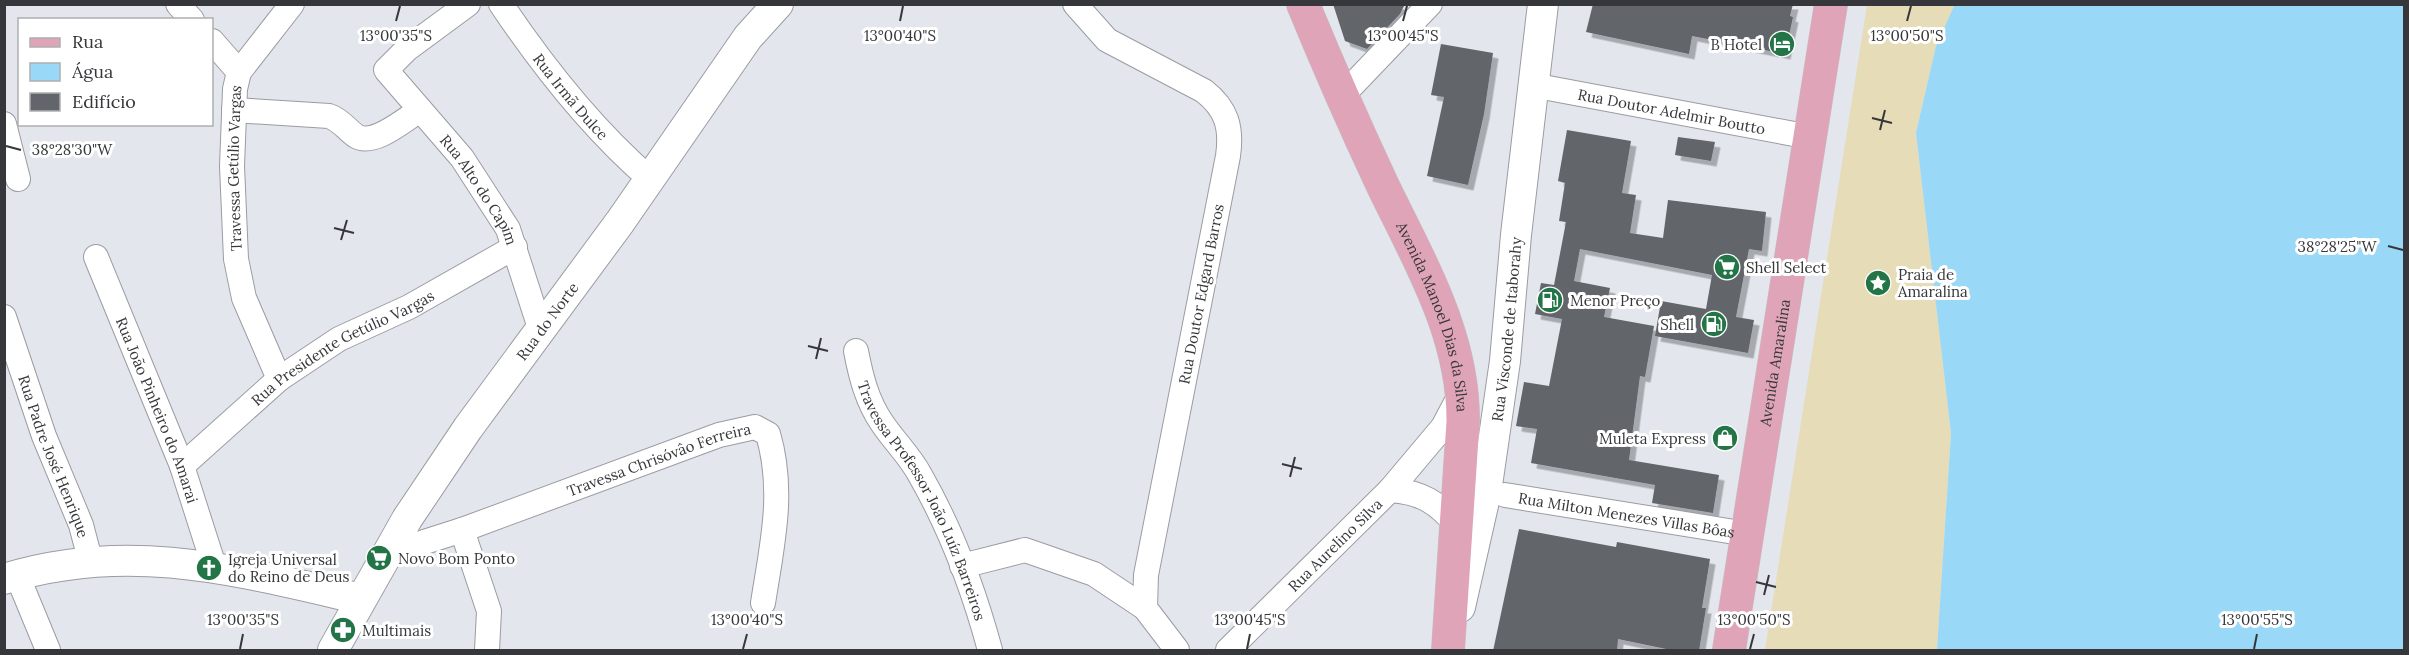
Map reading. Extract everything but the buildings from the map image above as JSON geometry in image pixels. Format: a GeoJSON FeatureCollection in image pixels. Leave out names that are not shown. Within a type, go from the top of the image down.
{"type":"FeatureCollection","features":[{"type":"Feature","properties":{"kind":"main road","name":"Avenida Manoel Dias da Silva"},"geometry":{"type":"LineString","coordinates":[[1303,4],[1341,97],[1432,290],[1455,350],[1463,388],[1458,527],[1448,651]]}},
{"type":"Feature","properties":{"kind":"main road","name":"Avenida Amaralina"},"geometry":{"type":"LineString","coordinates":[[1729,651],[1831,4]]}},
{"type":"Feature","properties":{"kind":"street"},"geometry":{"type":"LineString","coordinates":[[178,4],[190,18]]}},
{"type":"Feature","properties":{"kind":"street","name":"Travessa Getúlio Vargas"},"geometry":{"type":"LineString","coordinates":[[279,379],[244,298],[236,259],[232,218],[234,110],[239,72],[292,4]]}},
{"type":"Feature","properties":{"kind":"street","name":"Rua Alto do Capim"},"geometry":{"type":"LineString","coordinates":[[468,4],[407,49],[386,70],[462,158],[487,193],[508,229],[540,328]]}},
{"type":"Feature","properties":{"kind":"street","name":"Rua Irmã Dulce"},"geometry":{"type":"LineString","coordinates":[[501,4],[529,45],[581,108],[610,141],[650,179]]}},
{"type":"Feature","properties":{"kind":"street","name":"Rua do Norte"},"geometry":{"type":"LineString","coordinates":[[333,651],[387,554],[455,446],[540,328],[593,260],[748,37],[778,4]]}},
{"type":"Feature","properties":{"kind":"street","name":"Rua Doutor Edgard Barros"},"geometry":{"type":"LineString","coordinates":[[1075,4],[1107,40],[1204,91],[1216,101],[1229,126],[1228,156],[1146,575],[1145,608]]}},
{"type":"Feature","properties":{"kind":"street"},"geometry":{"type":"LineString","coordinates":[[1341,97],[1430,4]]}},
{"type":"Feature","properties":{"kind":"street","name":"Rua Visconde de Itaborahy"},"geometry":{"type":"LineString","coordinates":[[1448,651],[1478,537],[1506,361],[1532,85],[1543,4]]}},
{"type":"Feature","properties":{"kind":"street"},"geometry":{"type":"LineString","coordinates":[[213,42],[239,72]]}},
{"type":"Feature","properties":{"kind":"street","name":"Rua Doutor Adelmir Boutto"},"geometry":{"type":"LineString","coordinates":[[1532,85],[1810,137]]}},
{"type":"Feature","properties":{"kind":"street"},"geometry":{"type":"LineString","coordinates":[[234,110],[329,116],[338,119],[363,139],[375,137],[420,110]]}},
{"type":"Feature","properties":{"kind":"street"},"geometry":{"type":"LineString","coordinates":[[4,124],[18,179]]}},
{"type":"Feature","properties":{"kind":"street","name":"Rua Presidente Getúlio Vargas"},"geometry":{"type":"LineString","coordinates":[[182,466],[279,379],[339,339],[409,307],[515,247]]}},
{"type":"Feature","properties":{"kind":"street","name":"Rua João Pinheiro do Amarai"},"geometry":{"type":"LineString","coordinates":[[96,257],[182,466],[214,566]]}},
{"type":"Feature","properties":{"kind":"street","name":"Rua Padre José Henrique"},"geometry":{"type":"LineString","coordinates":[[4,316],[44,436],[81,525],[91,563]]}},
{"type":"Feature","properties":{"kind":"street","name":"Travessa Professor João Luíz Barreiros"},"geometry":{"type":"LineString","coordinates":[[856,351],[862,383],[871,405],[919,473],[962,566],[990,651]]}},
{"type":"Feature","properties":{"kind":"street","name":"Rua Aurelino Silva"},"geometry":{"type":"LineString","coordinates":[[1228,651],[1390,490],[1443,427],[1463,388]]}},
{"type":"Feature","properties":{"kind":"street","name":"Travessa Chrisóvâo Ferreira"},"geometry":{"type":"LineString","coordinates":[[387,554],[462,530],[719,435],[755,427],[768,434],[777,463],[778,490],[763,603]]}},
{"type":"Feature","properties":{"kind":"street","name":"Rua Aurelino Silva"},"geometry":{"type":"LineString","coordinates":[[1390,490],[1426,497],[1437,504],[1458,527]]}},
{"type":"Feature","properties":{"kind":"street","name":"Rua Milton Menezes Villas Bôas"},"geometry":{"type":"LineString","coordinates":[[1505,495],[1747,534]]}},
{"type":"Feature","properties":{"kind":"street"},"geometry":{"type":"LineString","coordinates":[[462,530],[489,611],[487,651]]}},
{"type":"Feature","properties":{"kind":"street"},"geometry":{"type":"LineString","coordinates":[[962,566],[1025,550],[1094,574],[1145,608],[1177,651]]}},
{"type":"Feature","properties":{"kind":"street"},"geometry":{"type":"LineString","coordinates":[[48,651],[11,577],[49,566],[129,561],[214,566],[361,599]]}},
{"type":"Feature","properties":{"kind":"sand","name":"Praia de Amaralina"},"geometry":{"type":"Polygon","coordinates":[[[1867,5],[1955,5],[1936,46],[1916,133],[1951,433],[1937,650],[1765,650],[1867,5]]]}},
{"type":"Feature","properties":{"kind":"water"},"geometry":{"type":"Polygon","coordinates":[[[1955,4],[2404,5],[2404,650],[1937,650],[1951,433],[1916,133],[1936,46],[1955,4]]]}},
{"type":"Feature","properties":{"kind":"place","name":"B Hotel"},"geometry":{"type":"Point","coordinates":[1782,44]}},
{"type":"Feature","properties":{"kind":"place","name":"Shell Select"},"geometry":{"type":"Point","coordinates":[1727,267]}},
{"type":"Feature","properties":{"kind":"place","name":"Praia de Amaralina"},"geometry":{"type":"Point","coordinates":[1878,283]}},
{"type":"Feature","properties":{"kind":"place","name":"Menor Preço"},"geometry":{"type":"Point","coordinates":[1550,300]}},
{"type":"Feature","properties":{"kind":"place","name":"Shell"},"geometry":{"type":"Point","coordinates":[1714,324]}},
{"type":"Feature","properties":{"kind":"place","name":"Muleta Express"},"geometry":{"type":"Point","coordinates":[1725,438]}},
{"type":"Feature","properties":{"kind":"place","name":"Novo Bom Ponto"},"geometry":{"type":"Point","coordinates":[379,558]}},
{"type":"Feature","properties":{"kind":"place","name":"Igreja Universal do Reino de Deus"},"geometry":{"type":"Point","coordinates":[209,568]}},
{"type":"Feature","properties":{"kind":"place","name":"Multimais"},"geometry":{"type":"Point","coordinates":[343,630]}}]}
